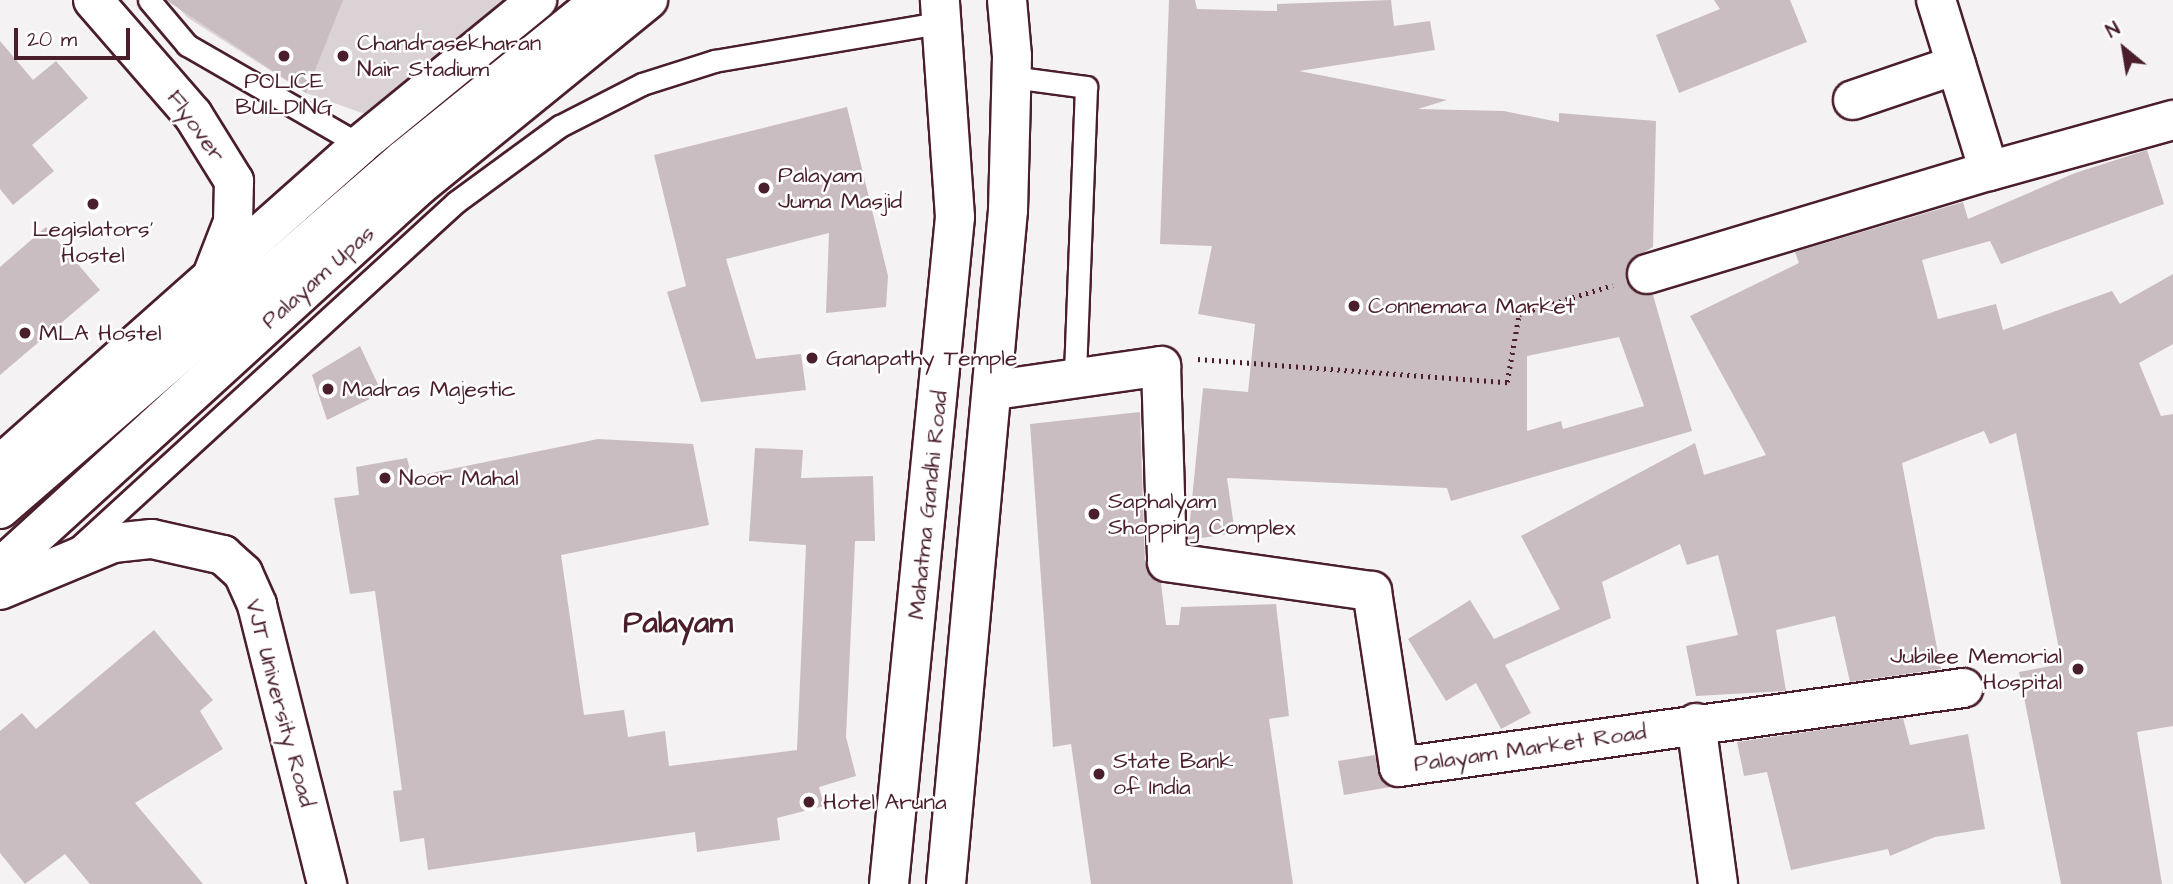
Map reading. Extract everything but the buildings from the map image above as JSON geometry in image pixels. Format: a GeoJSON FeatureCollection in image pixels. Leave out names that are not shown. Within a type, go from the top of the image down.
{"type":"FeatureCollection","features":[{"type":"Feature","properties":{"kind":"main road","name":"Flyover"},"geometry":{"type":"LineString","coordinates":[[93,0],[193,115],[234,181],[233,222],[213,274]]}},
{"type":"Feature","properties":{"kind":"main road"},"geometry":{"type":"LineString","coordinates":[[0,465],[360,145],[537,0]]}},
{"type":"Feature","properties":{"kind":"main road","name":"Palayam Upas"},"geometry":{"type":"LineString","coordinates":[[0,509],[403,160],[601,0]]}},
{"type":"Feature","properties":{"kind":"main road","name":"Palayam Upas"},"geometry":{"type":"LineString","coordinates":[[0,568],[421,186],[648,0]]}},
{"type":"Feature","properties":{"kind":"main road"},"geometry":{"type":"LineString","coordinates":[[946,884],[995,390],[1012,77],[1006,0]]}},
{"type":"Feature","properties":{"kind":"main road"},"geometry":{"type":"LineString","coordinates":[[1936,0],[1989,172]]}},
{"type":"Feature","properties":{"kind":"main road","name":"Mahatma Gandhi Road"},"geometry":{"type":"LineString","coordinates":[[889,884],[955,217],[942,11]]}},
{"type":"Feature","properties":{"kind":"main road"},"geometry":{"type":"LineString","coordinates":[[1853,100],[1956,65]]}},
{"type":"Feature","properties":{"kind":"main road"},"geometry":{"type":"LineString","coordinates":[[1647,274],[2173,120]]}},
{"type":"Feature","properties":{"kind":"main road"},"geometry":{"type":"LineString","coordinates":[[995,390],[1075,376],[1160,366]]}},
{"type":"Feature","properties":{"kind":"main road","name":"Palayam Market Road"},"geometry":{"type":"LineString","coordinates":[[1160,366],[1167,562],[1372,591],[1399,767],[1696,723],[1963,688]]}},
{"type":"Feature","properties":{"kind":"main road","name":"VJT University Road"},"geometry":{"type":"LineString","coordinates":[[0,590],[68,557],[152,539],[223,555],[243,573],[257,605],[327,884]]}},
{"type":"Feature","properties":{"kind":"main road"},"geometry":{"type":"LineString","coordinates":[[1696,723],[1718,884]]}},
{"type":"Feature","properties":{"kind":"lane"},"geometry":{"type":"LineString","coordinates":[[149,0],[187,45],[360,145]]}},
{"type":"Feature","properties":{"kind":"lane"},"geometry":{"type":"LineString","coordinates":[[68,557],[456,202],[560,126],[642,84],[714,61],[942,11]]}},
{"type":"Feature","properties":{"kind":"lane"},"geometry":{"type":"LineString","coordinates":[[1012,77],[1086,87],[1075,376]]}},
{"type":"Feature","properties":{"kind":"path"},"geometry":{"type":"LineString","coordinates":[[1160,366],[1197,359],[1507,382],[1518,314],[1647,274]]}},
{"type":"Feature","properties":{"kind":"shaded area","name":"Chandrasekharan Nair Stadium"},"geometry":{"type":"Polygon","coordinates":[[[171,0],[511,0],[365,114],[306,93],[188,18],[171,0]]]}},
{"type":"Feature","properties":{"kind":"place","name":"POLICE BUILDING"},"geometry":{"type":"Point","coordinates":[284,56]}},
{"type":"Feature","properties":{"kind":"place","name":"Chandrasekharan Nair Stadium"},"geometry":{"type":"Point","coordinates":[343,56]}},
{"type":"Feature","properties":{"kind":"place","name":"Palayam Juma Masjid"},"geometry":{"type":"Point","coordinates":[764,188]}},
{"type":"Feature","properties":{"kind":"place","name":"Legislators' Hostel"},"geometry":{"type":"Point","coordinates":[93,204]}},
{"type":"Feature","properties":{"kind":"place","name":"Connemara Market"},"geometry":{"type":"Point","coordinates":[1354,306]}},
{"type":"Feature","properties":{"kind":"place","name":"MLA Hostel"},"geometry":{"type":"Point","coordinates":[25,333]}},
{"type":"Feature","properties":{"kind":"place","name":"Ganapathy Temple"},"geometry":{"type":"Point","coordinates":[812,358]}},
{"type":"Feature","properties":{"kind":"place","name":"Madras Majestic"},"geometry":{"type":"Point","coordinates":[328,389]}},
{"type":"Feature","properties":{"kind":"place","name":"Noor Mahal"},"geometry":{"type":"Point","coordinates":[385,478]}},
{"type":"Feature","properties":{"kind":"place","name":"Saphalyam Shopping Complex"},"geometry":{"type":"Point","coordinates":[1094,514]}},
{"type":"Feature","properties":{"kind":"place","name":"Jubilee Memorial Hospital"},"geometry":{"type":"Point","coordinates":[2078,669]}},
{"type":"Feature","properties":{"kind":"place","name":"State Bank of India"},"geometry":{"type":"Point","coordinates":[1099,774]}},
{"type":"Feature","properties":{"kind":"place","name":"Hotel Aruna"},"geometry":{"type":"Point","coordinates":[809,802]}},
{"type":"Feature","properties":{"kind":"district","name":"Palayam"},"geometry":{"type":"Point","coordinates":[678,623]}}]}
